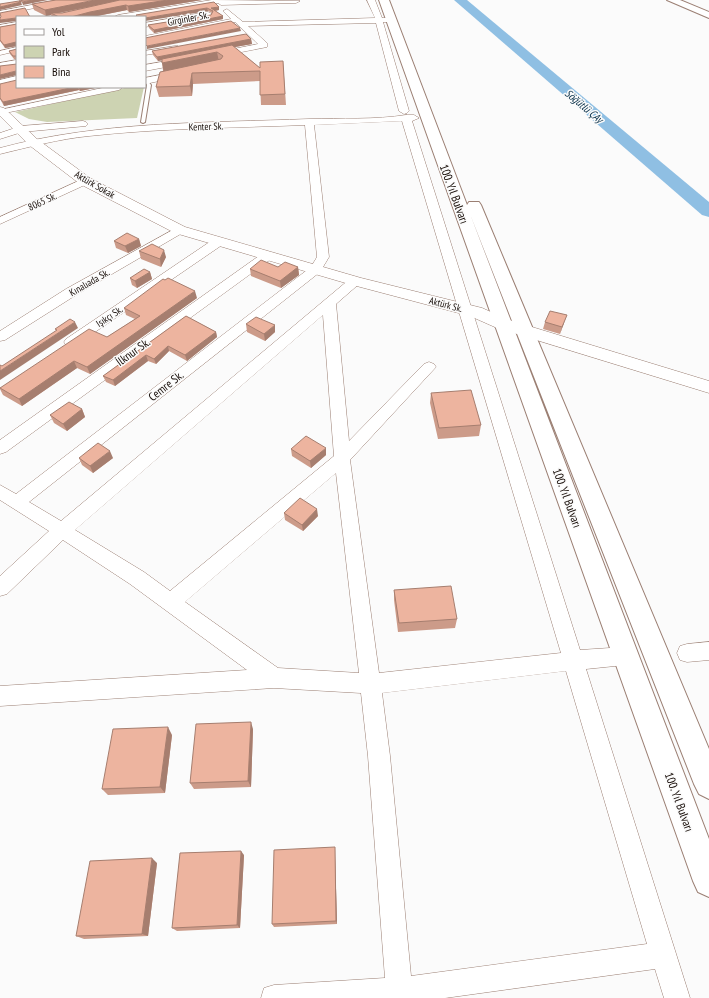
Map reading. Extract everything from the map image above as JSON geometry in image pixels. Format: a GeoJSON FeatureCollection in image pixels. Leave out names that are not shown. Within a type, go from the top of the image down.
{"type":"FeatureCollection","features":[{"type":"Feature","properties":{"kind":"main road","name":"100. Yıl Bulvarı"},"geometry":{"type":"LineString","coordinates":[[384,0],[385,20],[416,114],[503,324],[709,881]]}},
{"type":"Feature","properties":{"kind":"main road","name":"100. Yıl Bulvarı"},"geometry":{"type":"LineString","coordinates":[[393,0],[416,114],[525,331],[709,784]]}},
{"type":"Feature","properties":{"kind":"main road"},"geometry":{"type":"LineString","coordinates":[[672,0],[709,15]]}},
{"type":"Feature","properties":{"kind":"main road"},"geometry":{"type":"LineString","coordinates":[[693,0],[709,6]]}},
{"type":"Feature","properties":{"kind":"street"},"geometry":{"type":"LineString","coordinates":[[371,0],[385,20],[416,114],[464,309],[677,998]]}},
{"type":"Feature","properties":{"kind":"street"},"geometry":{"type":"LineString","coordinates":[[124,16],[219,1],[385,20]]}},
{"type":"Feature","properties":{"kind":"street"},"geometry":{"type":"LineString","coordinates":[[219,1],[238,22],[246,34],[264,45],[270,54]]}},
{"type":"Feature","properties":{"kind":"street"},"geometry":{"type":"LineString","coordinates":[[0,13],[72,2]]}},
{"type":"Feature","properties":{"kind":"street","name":"Girginler Sk."},"geometry":{"type":"LineString","coordinates":[[146,38],[238,22],[296,10]]}},
{"type":"Feature","properties":{"kind":"street"},"geometry":{"type":"LineString","coordinates":[[146,25],[227,11]]}},
{"type":"Feature","properties":{"kind":"street"},"geometry":{"type":"LineString","coordinates":[[0,27],[16,24]]}},
{"type":"Feature","properties":{"kind":"street"},"geometry":{"type":"LineString","coordinates":[[206,56],[264,45]]}},
{"type":"Feature","properties":{"kind":"street"},"geometry":{"type":"LineString","coordinates":[[146,54],[183,46]]}},
{"type":"Feature","properties":{"kind":"street"},"geometry":{"type":"LineString","coordinates":[[0,53],[16,49]]}},
{"type":"Feature","properties":{"kind":"street"},"geometry":{"type":"LineString","coordinates":[[146,68],[190,59]]}},
{"type":"Feature","properties":{"kind":"street"},"geometry":{"type":"LineString","coordinates":[[0,66],[16,63]]}},
{"type":"Feature","properties":{"kind":"street"},"geometry":{"type":"LineString","coordinates":[[146,81],[192,71]]}},
{"type":"Feature","properties":{"kind":"street"},"geometry":{"type":"LineString","coordinates":[[0,82],[16,79]]}},
{"type":"Feature","properties":{"kind":"street"},"geometry":{"type":"LineString","coordinates":[[1,111],[114,88]]}},
{"type":"Feature","properties":{"kind":"street","name":"Aktürk Sokak"},"geometry":{"type":"LineString","coordinates":[[1,111],[33,142],[85,181],[180,230]]}},
{"type":"Feature","properties":{"kind":"street","name":"Kenter Sk."},"geometry":{"type":"LineString","coordinates":[[0,136],[21,129],[53,126],[416,114]]}},
{"type":"Feature","properties":{"kind":"street","name":"Kenter Sk."},"geometry":{"type":"LineString","coordinates":[[0,151],[33,142],[88,133],[139,129],[309,122],[416,114]]}},
{"type":"Feature","properties":{"kind":"street"},"geometry":{"type":"LineString","coordinates":[[309,122],[323,257],[316,269]]}},
{"type":"Feature","properties":{"kind":"street","name":"8065 Sk."},"geometry":{"type":"LineString","coordinates":[[0,221],[85,181]]}},
{"type":"Feature","properties":{"kind":"street","name":"Aktürk Sk."},"geometry":{"type":"LineString","coordinates":[[180,230],[267,256],[464,309],[489,317],[503,324],[709,387]]}},
{"type":"Feature","properties":{"kind":"street","name":"Kınalıada Sk."},"geometry":{"type":"LineString","coordinates":[[0,337],[71,292],[180,230]]}},
{"type":"Feature","properties":{"kind":"street","name":"Işıkçı Sk."},"geometry":{"type":"LineString","coordinates":[[60,349],[218,242]]}},
{"type":"Feature","properties":{"kind":"street","name":"İlknur Sk."},"geometry":{"type":"LineString","coordinates":[[0,448],[267,256]]}},
{"type":"Feature","properties":{"kind":"street","name":"Cemre Sk."},"geometry":{"type":"LineString","coordinates":[[16,503],[316,269]]}},
{"type":"Feature","properties":{"kind":"street"},"geometry":{"type":"LineString","coordinates":[[0,588],[61,531],[355,280]]}},
{"type":"Feature","properties":{"kind":"street"},"geometry":{"type":"LineString","coordinates":[[329,303],[342,458],[379,756],[399,994]]}},
{"type":"Feature","properties":{"kind":"street"},"geometry":{"type":"LineString","coordinates":[[171,602],[342,458],[429,367]]}},
{"type":"Feature","properties":{"kind":"street"},"geometry":{"type":"LineString","coordinates":[[0,492],[137,578],[274,678]]}},
{"type":"Feature","properties":{"kind":"street"},"geometry":{"type":"LineString","coordinates":[[687,653],[709,651]]}},
{"type":"Feature","properties":{"kind":"street"},"geometry":{"type":"LineString","coordinates":[[0,696],[274,678],[370,684],[572,660],[625,656]]}},
{"type":"Feature","properties":{"kind":"street"},"geometry":{"type":"LineString","coordinates":[[274,998],[399,994],[664,955]]}},
{"type":"Feature","properties":{"kind":"lane"},"geometry":{"type":"LineString","coordinates":[[143,122],[149,85],[146,82]]}},
{"type":"Feature","properties":{"kind":"green space"},"geometry":{"type":"Polygon","coordinates":[[[124,88],[144,88],[137,118],[47,122],[29,119],[15,112],[124,88]]]}},
{"type":"Feature","properties":{"kind":"building"},"geometry":{"type":"Polygon","coordinates":[[[33,0],[22,2],[19,1],[33,0]]]}},
{"type":"Feature","properties":{"kind":"building"},"geometry":{"type":"Polygon","coordinates":[[[56,0],[95,0],[45,10],[32,4],[56,0]]]}},
{"type":"Feature","properties":{"kind":"building"},"geometry":{"type":"Polygon","coordinates":[[[120,0],[168,0],[128,6],[126,5],[75,16],[57,16],[51,13],[62,13],[120,0]]]}},
{"type":"Feature","properties":{"kind":"building"},"geometry":{"type":"Polygon","coordinates":[[[21,2],[0,7],[0,4],[21,2]]]}},
{"type":"Feature","properties":{"kind":"building"},"geometry":{"type":"Polygon","coordinates":[[[214,2],[219,7],[211,8],[223,16],[154,30],[148,25],[211,15],[213,11],[207,8],[146,18],[146,16],[136,15],[214,2]]]}},
{"type":"Feature","properties":{"kind":"building"},"geometry":{"type":"Polygon","coordinates":[[[25,8],[29,16],[16,16],[16,18],[0,20],[0,13],[25,8]]]}},
{"type":"Feature","properties":{"kind":"building"},"geometry":{"type":"Polygon","coordinates":[[[231,21],[240,28],[147,46],[146,38],[231,21]]]}},
{"type":"Feature","properties":{"kind":"building"},"geometry":{"type":"Polygon","coordinates":[[[16,24],[16,42],[4,45],[0,40],[0,27],[16,24]]]}},
{"type":"Feature","properties":{"kind":"building"},"geometry":{"type":"Polygon","coordinates":[[[246,34],[251,39],[157,57],[152,51],[246,34]]]}},
{"type":"Feature","properties":{"kind":"building"},"geometry":{"type":"Polygon","coordinates":[[[232,45],[260,68],[260,62],[283,61],[285,94],[260,95],[260,71],[192,73],[190,86],[156,87],[160,72],[221,59],[223,56],[217,52],[162,63],[162,59],[232,45]]]}},
{"type":"Feature","properties":{"kind":"building"},"geometry":{"type":"Polygon","coordinates":[[[16,49],[16,56],[13,56],[9,51],[16,49]]]}},
{"type":"Feature","properties":{"kind":"building"},"geometry":{"type":"Polygon","coordinates":[[[16,64],[16,71],[0,75],[0,66],[16,64]]]}},
{"type":"Feature","properties":{"kind":"building"},"geometry":{"type":"Polygon","coordinates":[[[16,80],[16,88],[70,88],[3,102],[0,98],[0,84],[16,80]]]}},
{"type":"Feature","properties":{"kind":"building"},"geometry":{"type":"Polygon","coordinates":[[[127,233],[139,239],[125,246],[114,241],[127,233]]]}},
{"type":"Feature","properties":{"kind":"building"},"geometry":{"type":"Polygon","coordinates":[[[152,244],[164,250],[160,259],[139,251],[152,244]]]}},
{"type":"Feature","properties":{"kind":"building"},"geometry":{"type":"Polygon","coordinates":[[[261,260],[278,267],[285,262],[298,267],[280,281],[250,269],[261,260]]]}},
{"type":"Feature","properties":{"kind":"building"},"geometry":{"type":"Polygon","coordinates":[[[144,269],[150,272],[135,281],[130,278],[144,269]]]}},
{"type":"Feature","properties":{"kind":"building"},"geometry":{"type":"Polygon","coordinates":[[[168,278],[195,291],[87,367],[74,361],[19,399],[0,388],[89,329],[107,337],[140,316],[124,308],[163,279],[165,280],[168,278]]]}},
{"type":"Feature","properties":{"kind":"building"},"geometry":{"type":"Polygon","coordinates":[[[550,311],[567,315],[562,327],[545,322],[550,311]]]}},
{"type":"Feature","properties":{"kind":"building"},"geometry":{"type":"Polygon","coordinates":[[[186,316],[216,332],[185,355],[168,346],[154,359],[146,355],[113,380],[103,376],[186,316]]]}},
{"type":"Feature","properties":{"kind":"building"},"geometry":{"type":"Polygon","coordinates":[[[256,317],[275,325],[264,334],[246,324],[256,317]]]}},
{"type":"Feature","properties":{"kind":"building"},"geometry":{"type":"Polygon","coordinates":[[[70,319],[75,322],[0,371],[0,365],[2,366],[57,330],[55,329],[70,319]]]}},
{"type":"Feature","properties":{"kind":"building"},"geometry":{"type":"Polygon","coordinates":[[[471,390],[481,425],[439,428],[431,393],[471,390]]]}},
{"type":"Feature","properties":{"kind":"building"},"geometry":{"type":"Polygon","coordinates":[[[69,402],[82,409],[63,424],[50,415],[69,402]]]}},
{"type":"Feature","properties":{"kind":"building"},"geometry":{"type":"Polygon","coordinates":[[[306,436],[326,448],[310,461],[291,449],[306,436]]]}},
{"type":"Feature","properties":{"kind":"building"},"geometry":{"type":"Polygon","coordinates":[[[98,443],[110,451],[90,466],[79,458],[98,443]]]}},
{"type":"Feature","properties":{"kind":"building"},"geometry":{"type":"Polygon","coordinates":[[[300,498],[317,509],[302,525],[284,513],[300,498]]]}},
{"type":"Feature","properties":{"kind":"building"},"geometry":{"type":"Polygon","coordinates":[[[451,586],[457,619],[399,623],[394,590],[451,586]]]}},
{"type":"Feature","properties":{"kind":"building"},"geometry":{"type":"Polygon","coordinates":[[[251,722],[248,781],[190,783],[196,724],[251,722]]]}},
{"type":"Feature","properties":{"kind":"building"},"geometry":{"type":"Polygon","coordinates":[[[168,727],[160,787],[102,789],[113,729],[168,727]]]}},
{"type":"Feature","properties":{"kind":"building"},"geometry":{"type":"Polygon","coordinates":[[[335,847],[336,921],[272,924],[274,850],[335,847]]]}},
{"type":"Feature","properties":{"kind":"building"},"geometry":{"type":"Polygon","coordinates":[[[241,851],[237,925],[172,928],[180,853],[241,851]]]}},
{"type":"Feature","properties":{"kind":"building"},"geometry":{"type":"Polygon","coordinates":[[[152,858],[142,934],[76,936],[90,861],[152,858]]]}},
{"type":"Feature","properties":{"kind":"waterway","name":"Söğütlü ÇAy"},"geometry":{"type":"LineString","coordinates":[[460,0],[709,211]]}}]}
